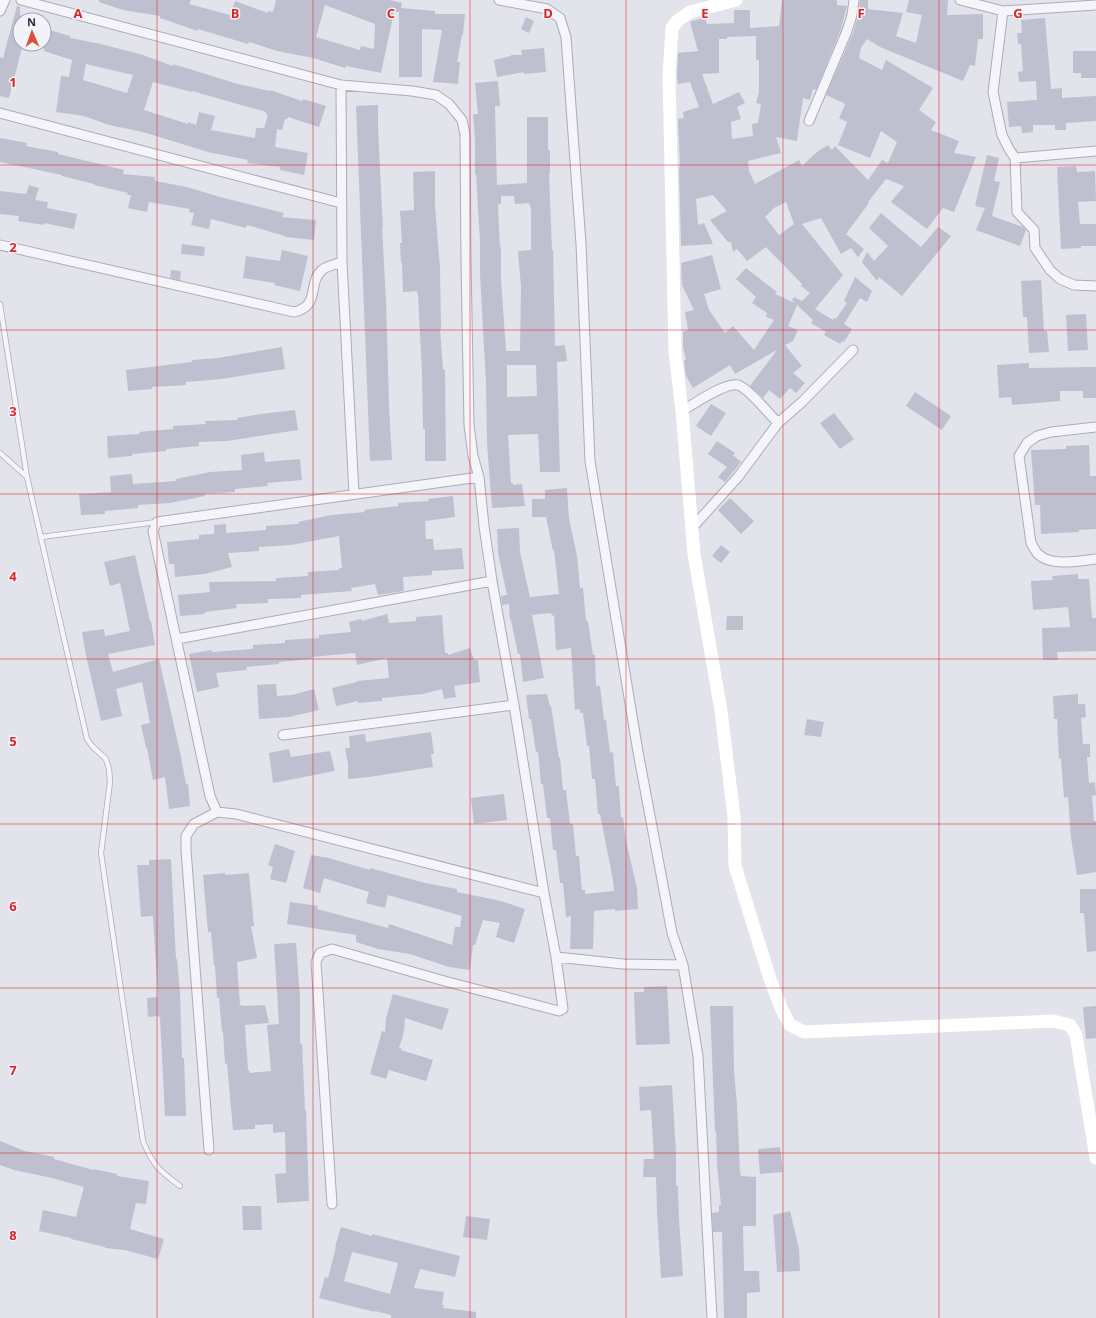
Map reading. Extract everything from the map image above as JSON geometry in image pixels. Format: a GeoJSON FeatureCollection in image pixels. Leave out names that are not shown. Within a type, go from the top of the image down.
{"type":"FeatureCollection","features":[{"type":"Feature","properties":{"kind":"street"},"geometry":{"type":"LineString","coordinates":[[0,11],[5,0]]}},
{"type":"Feature","properties":{"kind":"street"},"geometry":{"type":"LineString","coordinates":[[21,0],[341,85],[412,91],[436,95],[449,104],[462,120],[465,134],[469,425],[473,456],[480,477],[484,526],[492,581],[556,957],[563,1009],[558,1012],[332,949],[320,953],[316,962],[332,1204]]}},
{"type":"Feature","properties":{"kind":"street"},"geometry":{"type":"LineString","coordinates":[[499,0],[547,9],[560,18],[566,37],[581,244],[590,461],[642,774],[672,933],[683,965],[698,1056],[712,1318]]}},
{"type":"Feature","properties":{"kind":"street"},"geometry":{"type":"LineString","coordinates":[[736,0],[690,12],[677,21],[672,28],[669,76],[675,352],[682,411],[694,554],[723,726],[734,817],[735,866],[770,979],[782,1010],[790,1025],[804,1032],[1053,1021],[1070,1025],[1076,1035],[1096,1158]]}},
{"type":"Feature","properties":{"kind":"street"},"geometry":{"type":"LineString","coordinates":[[809,121],[847,31],[852,15],[854,0]]}},
{"type":"Feature","properties":{"kind":"street"},"geometry":{"type":"LineString","coordinates":[[960,0],[1003,11],[1096,5]]}},
{"type":"Feature","properties":{"kind":"street"},"geometry":{"type":"LineString","coordinates":[[1003,11],[993,92],[1002,135],[1015,158],[1017,212],[1034,230],[1035,248],[1050,270],[1060,279],[1074,285],[1096,286]]}},
{"type":"Feature","properties":{"kind":"street"},"geometry":{"type":"LineString","coordinates":[[341,85],[342,262],[354,494]]}},
{"type":"Feature","properties":{"kind":"street"},"geometry":{"type":"LineString","coordinates":[[0,113],[341,203]]}},
{"type":"Feature","properties":{"kind":"street"},"geometry":{"type":"LineString","coordinates":[[1015,158],[1096,152]]}},
{"type":"Feature","properties":{"kind":"street"},"geometry":{"type":"LineString","coordinates":[[0,245],[294,312],[303,310],[309,305],[318,275],[323,269],[342,262]]}},
{"type":"Feature","properties":{"kind":"street"},"geometry":{"type":"LineString","coordinates":[[692,528],[738,477],[778,423],[802,402],[852,350]]}},
{"type":"Feature","properties":{"kind":"street"},"geometry":{"type":"LineString","coordinates":[[682,411],[727,386],[737,385],[745,390],[778,423]]}},
{"type":"Feature","properties":{"kind":"street"},"geometry":{"type":"LineString","coordinates":[[1096,428],[1051,432],[1037,436],[1027,443],[1019,456],[1031,543],[1038,554],[1050,560],[1065,562],[1096,559]]}},
{"type":"Feature","properties":{"kind":"street"},"geometry":{"type":"LineString","coordinates":[[217,812],[210,796],[152,531],[157,522],[480,477]]}},
{"type":"Feature","properties":{"kind":"street"},"geometry":{"type":"LineString","coordinates":[[176,639],[492,581]]}},
{"type":"Feature","properties":{"kind":"street"},"geometry":{"type":"LineString","coordinates":[[283,735],[514,705]]}},
{"type":"Feature","properties":{"kind":"street"},"geometry":{"type":"LineString","coordinates":[[209,1150],[186,850],[186,836],[194,824],[217,812],[236,814],[544,892]]}},
{"type":"Feature","properties":{"kind":"street"},"geometry":{"type":"LineString","coordinates":[[556,957],[623,964],[683,965]]}},
{"type":"Feature","properties":{"kind":"lane"},"geometry":{"type":"LineString","coordinates":[[0,304],[27,477],[87,739],[106,759],[109,768],[110,782],[101,853],[143,1141],[148,1154],[159,1170],[180,1186]]}},
{"type":"Feature","properties":{"kind":"lane"},"geometry":{"type":"LineString","coordinates":[[0,453],[27,477]]}},
{"type":"Feature","properties":{"kind":"lane"},"geometry":{"type":"LineString","coordinates":[[41,537],[157,522]]}},
{"type":"Feature","properties":{"kind":"building"},"geometry":{"type":"Polygon","coordinates":[[[99,0],[191,0],[189,4],[230,15],[235,1],[268,13],[268,11],[273,12],[276,0],[390,0],[402,3],[401,8],[435,11],[435,14],[465,14],[463,35],[457,62],[460,62],[458,84],[433,82],[442,30],[422,29],[422,77],[399,77],[399,12],[394,12],[381,73],[346,66],[345,68],[313,58],[277,51],[249,42],[248,44],[198,29],[198,31],[160,18],[160,16],[123,10],[99,2],[99,0]],[[325,5],[316,37],[360,50],[361,46],[374,49],[375,24],[325,5]]]}},
{"type":"Feature","properties":{"kind":"building"},"geometry":{"type":"Polygon","coordinates":[[[782,0],[837,0],[837,5],[847,6],[841,29],[816,90],[813,89],[810,100],[803,98],[797,141],[776,137],[781,153],[748,161],[749,171],[755,184],[799,160],[802,166],[818,151],[828,145],[832,150],[835,146],[868,180],[882,160],[888,163],[897,142],[881,131],[870,158],[838,145],[847,122],[839,118],[845,105],[844,103],[826,95],[853,33],[858,16],[860,0],[868,0],[868,9],[903,13],[896,36],[916,43],[922,15],[906,12],[909,0],[948,0],[947,15],[983,14],[983,39],[978,39],[975,66],[970,65],[963,81],[880,47],[867,39],[861,48],[859,58],[882,70],[886,60],[933,88],[919,110],[936,122],[931,130],[959,141],[954,153],[976,157],[954,212],[943,208],[927,229],[891,202],[904,186],[886,179],[846,234],[864,249],[858,257],[851,248],[841,254],[821,218],[802,224],[843,275],[815,309],[833,320],[834,318],[836,319],[847,303],[844,301],[855,277],[872,291],[867,302],[860,298],[844,324],[852,329],[844,342],[842,341],[840,344],[824,335],[826,332],[811,323],[813,320],[797,305],[788,326],[798,330],[793,341],[785,345],[802,366],[793,373],[805,383],[796,393],[790,388],[780,399],[769,390],[763,398],[750,386],[777,350],[735,374],[730,365],[693,388],[686,376],[683,332],[688,330],[685,312],[694,310],[682,285],[681,263],[712,255],[721,289],[704,294],[709,310],[725,333],[733,326],[754,350],[774,320],[766,317],[767,313],[752,303],[756,297],[736,279],[746,268],[777,292],[775,294],[795,303],[792,300],[794,297],[802,301],[810,293],[801,286],[802,284],[766,247],[747,261],[737,249],[733,252],[731,242],[728,242],[710,220],[727,211],[713,195],[696,199],[698,225],[704,223],[713,244],[681,246],[678,119],[684,118],[683,112],[699,107],[690,82],[678,84],[677,76],[678,53],[698,51],[690,22],[705,17],[707,24],[734,23],[734,10],[750,10],[750,28],[779,26],[782,0]],[[756,36],[727,37],[727,39],[719,39],[719,73],[702,74],[713,104],[739,92],[745,103],[737,107],[741,119],[731,122],[732,139],[753,136],[752,124],[758,123],[761,104],[756,103],[759,92],[759,60],[756,60],[756,36]],[[786,202],[774,208],[765,217],[779,235],[794,224],[786,202]]]}},
{"type":"Feature","properties":{"kind":"building"},"geometry":{"type":"Polygon","coordinates":[[[17,6],[20,7],[20,12],[15,12],[17,6]]]}},
{"type":"Feature","properties":{"kind":"building"},"geometry":{"type":"Polygon","coordinates":[[[526,17],[534,21],[529,33],[521,29],[526,17]]]}},
{"type":"Feature","properties":{"kind":"building"},"geometry":{"type":"Polygon","coordinates":[[[1045,18],[1051,89],[1062,88],[1062,98],[1096,96],[1096,121],[1066,123],[1066,130],[1055,130],[1055,125],[1033,125],[1033,132],[1022,133],[1021,126],[1009,127],[1007,102],[1037,100],[1036,81],[1019,82],[1018,72],[1023,71],[1021,44],[1018,44],[1017,33],[1022,33],[1021,20],[1045,18]]]}},
{"type":"Feature","properties":{"kind":"building"},"geometry":{"type":"Polygon","coordinates":[[[12,25],[12,52],[21,52],[9,98],[0,96],[0,57],[3,58],[12,25]]]}},
{"type":"Feature","properties":{"kind":"building"},"geometry":{"type":"Polygon","coordinates":[[[52,31],[70,36],[70,38],[143,55],[173,66],[173,64],[238,84],[270,90],[302,101],[303,99],[326,106],[319,127],[288,117],[285,119],[282,130],[277,129],[275,147],[308,153],[304,175],[280,170],[280,167],[247,163],[248,160],[208,152],[143,132],[109,125],[84,116],[56,112],[61,76],[69,77],[72,60],[47,52],[52,52],[52,31]],[[86,64],[83,80],[127,93],[133,75],[86,64]],[[153,82],[144,110],[188,124],[188,122],[196,125],[199,112],[215,116],[211,130],[255,138],[256,128],[264,128],[268,115],[266,112],[153,82]]]}},
{"type":"Feature","properties":{"kind":"building"},"geometry":{"type":"Polygon","coordinates":[[[544,48],[546,72],[524,74],[524,72],[497,77],[494,60],[511,55],[522,55],[521,50],[544,48]]]}},
{"type":"Feature","properties":{"kind":"building"},"geometry":{"type":"Polygon","coordinates":[[[1073,51],[1096,51],[1096,78],[1081,78],[1081,73],[1073,73],[1073,51]]]}},
{"type":"Feature","properties":{"kind":"building"},"geometry":{"type":"Polygon","coordinates":[[[498,81],[500,106],[495,106],[497,185],[527,183],[527,117],[548,117],[555,346],[565,345],[567,361],[557,362],[560,472],[540,472],[538,434],[508,435],[511,483],[513,483],[513,485],[522,484],[525,506],[492,508],[487,443],[480,241],[475,174],[473,114],[478,114],[475,83],[498,81]],[[501,196],[501,204],[498,204],[498,206],[506,351],[520,351],[521,287],[518,251],[531,250],[531,209],[529,203],[515,204],[514,196],[501,196]],[[507,365],[507,397],[537,396],[536,365],[507,365]]]}},
{"type":"Feature","properties":{"kind":"building"},"geometry":{"type":"Polygon","coordinates":[[[378,105],[392,460],[370,461],[356,106],[378,105]]]}},
{"type":"Feature","properties":{"kind":"building"},"geometry":{"type":"Polygon","coordinates":[[[0,138],[27,143],[26,146],[58,152],[58,154],[124,170],[123,174],[155,177],[155,181],[187,187],[284,213],[282,217],[316,220],[314,240],[285,237],[247,225],[246,228],[211,219],[209,229],[191,225],[194,213],[189,212],[190,209],[149,202],[147,212],[128,208],[131,195],[127,195],[128,193],[94,185],[62,175],[0,162],[0,138]]]}},
{"type":"Feature","properties":{"kind":"building"},"geometry":{"type":"Polygon","coordinates":[[[987,155],[999,158],[994,181],[1000,182],[992,216],[1023,227],[1026,230],[1020,246],[976,230],[985,208],[975,206],[987,155]]]}},
{"type":"Feature","properties":{"kind":"building"},"geometry":{"type":"Polygon","coordinates":[[[1076,166],[1077,172],[1095,171],[1096,201],[1078,202],[1080,224],[1096,224],[1096,246],[1081,246],[1081,248],[1061,249],[1057,167],[1076,166]]]}},
{"type":"Feature","properties":{"kind":"building"},"geometry":{"type":"Polygon","coordinates":[[[435,171],[435,205],[440,268],[440,329],[443,370],[445,370],[446,461],[425,461],[425,429],[423,429],[418,296],[417,291],[403,292],[400,243],[402,243],[400,211],[414,210],[413,172],[435,171]]]}},
{"type":"Feature","properties":{"kind":"building"},"geometry":{"type":"Polygon","coordinates":[[[29,185],[39,188],[35,200],[48,202],[47,208],[77,214],[74,229],[44,223],[44,225],[18,221],[19,216],[0,214],[0,191],[26,194],[29,185]]]}},
{"type":"Feature","properties":{"kind":"building"},"geometry":{"type":"Polygon","coordinates":[[[881,213],[921,247],[938,227],[951,236],[902,296],[879,277],[877,281],[862,262],[867,252],[874,261],[888,246],[869,228],[881,213]]]}},
{"type":"Feature","properties":{"kind":"building"},"geometry":{"type":"Polygon","coordinates":[[[182,244],[205,247],[204,256],[181,254],[182,244]]]}},
{"type":"Feature","properties":{"kind":"building"},"geometry":{"type":"Polygon","coordinates":[[[282,250],[308,256],[300,291],[274,285],[275,283],[243,278],[246,256],[280,261],[282,250]]]}},
{"type":"Feature","properties":{"kind":"building"},"geometry":{"type":"Polygon","coordinates":[[[171,270],[181,271],[180,280],[170,278],[171,270]]]}},
{"type":"Feature","properties":{"kind":"building"},"geometry":{"type":"Polygon","coordinates":[[[1041,280],[1044,331],[1047,331],[1049,352],[1029,353],[1027,317],[1023,317],[1021,281],[1041,280]]]}},
{"type":"Feature","properties":{"kind":"building"},"geometry":{"type":"Polygon","coordinates":[[[1086,314],[1088,350],[1068,351],[1066,315],[1086,314]]]}},
{"type":"Feature","properties":{"kind":"building"},"geometry":{"type":"Polygon","coordinates":[[[282,347],[285,369],[221,379],[186,382],[186,385],[152,387],[152,389],[128,391],[126,370],[192,362],[192,360],[218,358],[282,347]]]}},
{"type":"Feature","properties":{"kind":"building"},"geometry":{"type":"Polygon","coordinates":[[[1029,363],[1029,368],[1096,367],[1096,398],[1083,398],[1083,391],[1060,391],[1060,401],[1012,405],[1011,397],[999,398],[997,365],[1029,363]]]}},
{"type":"Feature","properties":{"kind":"building"},"geometry":{"type":"Polygon","coordinates":[[[915,392],[951,416],[942,430],[906,406],[915,392]]]}},
{"type":"Feature","properties":{"kind":"building"},"geometry":{"type":"Polygon","coordinates":[[[711,404],[726,413],[711,436],[696,426],[711,404]]]}},
{"type":"Feature","properties":{"kind":"building"},"geometry":{"type":"Polygon","coordinates":[[[295,410],[298,430],[227,441],[199,442],[199,446],[166,449],[166,451],[108,458],[107,436],[140,434],[139,432],[173,429],[173,426],[206,424],[205,421],[238,420],[237,418],[295,410]]]}},
{"type":"Feature","properties":{"kind":"building"},"geometry":{"type":"Polygon","coordinates":[[[834,413],[854,439],[840,449],[820,423],[834,413]]]}},
{"type":"Feature","properties":{"kind":"building"},"geometry":{"type":"Polygon","coordinates":[[[717,441],[735,453],[733,455],[741,462],[725,482],[718,477],[727,467],[708,454],[717,441]]]}},
{"type":"Feature","properties":{"kind":"building"},"geometry":{"type":"Polygon","coordinates":[[[1089,445],[1090,476],[1096,476],[1096,529],[1079,530],[1079,532],[1041,534],[1040,505],[1035,505],[1031,450],[1066,449],[1066,446],[1089,445]]]}},
{"type":"Feature","properties":{"kind":"building"},"geometry":{"type":"Polygon","coordinates":[[[264,452],[265,462],[300,459],[302,480],[267,483],[268,486],[235,489],[235,492],[204,494],[205,496],[170,503],[138,505],[138,508],[105,511],[105,514],[81,515],[79,494],[111,492],[110,476],[132,474],[133,484],[176,481],[176,479],[210,472],[242,470],[241,455],[264,452]]]}},
{"type":"Feature","properties":{"kind":"building"},"geometry":{"type":"Polygon","coordinates":[[[567,488],[569,519],[577,556],[580,588],[583,588],[586,621],[588,621],[593,655],[595,655],[596,686],[600,686],[610,753],[613,752],[616,786],[619,786],[621,818],[623,817],[626,841],[637,888],[638,909],[594,911],[593,949],[570,949],[571,916],[566,917],[563,883],[560,883],[556,850],[553,850],[550,818],[547,818],[543,784],[541,784],[538,752],[536,752],[531,719],[529,719],[526,695],[547,694],[551,706],[560,758],[563,790],[566,790],[570,824],[573,824],[576,856],[579,856],[582,890],[585,890],[585,894],[614,891],[600,814],[598,814],[595,779],[592,779],[589,746],[587,746],[583,713],[580,713],[580,709],[575,710],[571,648],[556,650],[554,615],[552,616],[551,613],[532,615],[544,678],[523,682],[520,654],[518,654],[510,620],[509,604],[502,605],[501,596],[507,595],[498,553],[497,529],[519,528],[520,552],[530,597],[559,594],[554,550],[553,551],[546,517],[532,517],[532,499],[545,499],[545,490],[567,488]]]}},
{"type":"Feature","properties":{"kind":"building"},"geometry":{"type":"Polygon","coordinates":[[[453,496],[455,517],[425,521],[426,539],[433,539],[434,550],[462,548],[464,569],[432,571],[432,575],[403,577],[404,591],[398,592],[378,595],[375,584],[351,588],[352,591],[301,595],[301,598],[268,599],[268,603],[236,604],[237,608],[205,612],[205,614],[180,616],[178,595],[210,592],[209,582],[276,581],[276,578],[308,576],[308,572],[339,570],[339,568],[342,568],[339,536],[291,545],[259,547],[259,551],[228,553],[232,567],[205,574],[175,577],[174,564],[169,564],[167,542],[199,539],[199,535],[214,534],[214,525],[226,524],[226,533],[266,530],[266,526],[299,524],[298,522],[331,515],[365,512],[364,510],[398,506],[398,503],[429,501],[428,499],[453,496]]]}},
{"type":"Feature","properties":{"kind":"building"},"geometry":{"type":"Polygon","coordinates":[[[730,498],[754,521],[741,534],[718,510],[730,498]]]}},
{"type":"Feature","properties":{"kind":"building"},"geometry":{"type":"Polygon","coordinates":[[[721,545],[730,552],[721,563],[712,556],[721,545]]]}},
{"type":"Feature","properties":{"kind":"building"},"geometry":{"type":"Polygon","coordinates":[[[135,555],[151,621],[155,645],[108,654],[113,672],[159,659],[186,784],[188,784],[190,806],[169,809],[165,777],[153,780],[141,725],[150,723],[142,682],[116,689],[122,716],[101,721],[86,655],[82,632],[104,629],[105,636],[130,631],[120,583],[110,586],[104,562],[135,555]]]}},
{"type":"Feature","properties":{"kind":"building"},"geometry":{"type":"Polygon","coordinates":[[[1078,574],[1078,579],[1089,579],[1092,618],[1096,618],[1096,651],[1057,652],[1058,660],[1043,660],[1042,628],[1070,627],[1068,607],[1033,610],[1031,581],[1053,580],[1052,576],[1078,574]]]}},
{"type":"Feature","properties":{"kind":"building"},"geometry":{"type":"Polygon","coordinates":[[[387,614],[389,623],[416,621],[416,617],[442,615],[445,653],[448,653],[448,655],[470,648],[474,660],[478,660],[480,682],[454,686],[456,697],[444,699],[442,689],[423,694],[382,698],[382,701],[358,703],[358,701],[336,706],[332,688],[357,681],[389,678],[387,658],[357,665],[355,653],[312,657],[312,659],[279,662],[279,664],[246,667],[247,670],[216,673],[219,687],[197,692],[189,654],[211,650],[212,652],[253,649],[253,645],[285,643],[285,640],[319,638],[319,635],[351,632],[349,622],[361,619],[362,621],[387,614]]]}},
{"type":"Feature","properties":{"kind":"building"},"geometry":{"type":"Polygon","coordinates":[[[727,616],[743,616],[743,630],[726,630],[727,616]]]}},
{"type":"Feature","properties":{"kind":"building"},"geometry":{"type":"Polygon","coordinates":[[[276,684],[277,696],[292,695],[314,689],[319,710],[289,717],[259,719],[257,685],[276,684]]]}},
{"type":"Feature","properties":{"kind":"building"},"geometry":{"type":"Polygon","coordinates":[[[1078,694],[1078,704],[1085,704],[1086,717],[1081,718],[1083,744],[1090,744],[1090,757],[1087,757],[1089,783],[1095,782],[1096,795],[1092,796],[1094,821],[1096,821],[1096,872],[1077,875],[1071,838],[1068,797],[1064,798],[1061,758],[1059,759],[1057,719],[1054,719],[1053,696],[1078,694]]]}},
{"type":"Feature","properties":{"kind":"building"},"geometry":{"type":"Polygon","coordinates":[[[807,719],[824,722],[821,737],[804,735],[807,719]]]}},
{"type":"Feature","properties":{"kind":"building"},"geometry":{"type":"Polygon","coordinates":[[[431,732],[434,754],[431,754],[433,767],[348,779],[348,764],[345,748],[350,748],[349,736],[365,734],[366,742],[431,732]]]}},
{"type":"Feature","properties":{"kind":"building"},"geometry":{"type":"Polygon","coordinates":[[[289,749],[291,757],[330,751],[335,771],[273,783],[269,753],[289,749]]]}},
{"type":"Feature","properties":{"kind":"building"},"geometry":{"type":"Polygon","coordinates":[[[504,794],[507,820],[474,824],[471,798],[504,794]]]}},
{"type":"Feature","properties":{"kind":"building"},"geometry":{"type":"Polygon","coordinates":[[[275,844],[295,851],[286,883],[270,879],[273,867],[268,865],[275,844]]]}},
{"type":"Feature","properties":{"kind":"building"},"geometry":{"type":"Polygon","coordinates":[[[311,855],[329,858],[370,870],[370,868],[425,883],[457,889],[457,892],[501,901],[525,909],[514,943],[496,937],[500,923],[483,920],[475,945],[473,945],[470,970],[449,967],[410,954],[378,949],[356,942],[356,935],[287,924],[290,902],[318,906],[317,909],[388,928],[389,924],[452,945],[455,927],[460,927],[462,916],[388,895],[385,908],[366,903],[369,892],[324,878],[320,893],[303,888],[311,855]]]}},
{"type":"Feature","properties":{"kind":"building"},"geometry":{"type":"Polygon","coordinates":[[[171,859],[176,959],[180,992],[182,1058],[184,1058],[186,1116],[165,1116],[160,1018],[159,1016],[148,1017],[147,998],[158,997],[153,916],[141,917],[137,865],[149,865],[149,860],[171,859]]]}},
{"type":"Feature","properties":{"kind":"building"},"geometry":{"type":"Polygon","coordinates":[[[225,873],[225,875],[249,873],[254,926],[251,926],[257,958],[237,962],[240,1005],[265,1005],[269,1023],[245,1025],[248,1070],[250,1073],[271,1071],[267,1025],[279,1024],[274,944],[296,943],[300,998],[300,1044],[302,1043],[306,1110],[309,1201],[277,1203],[275,1174],[286,1173],[285,1132],[273,1133],[273,1124],[255,1125],[255,1129],[233,1130],[227,1063],[225,1064],[223,1031],[222,1032],[219,998],[217,998],[211,932],[208,932],[203,875],[225,873]]]}},
{"type":"Feature","properties":{"kind":"building"},"geometry":{"type":"Polygon","coordinates":[[[1080,889],[1096,889],[1096,951],[1087,952],[1084,913],[1080,913],[1080,889]]]}},
{"type":"Feature","properties":{"kind":"building"},"geometry":{"type":"Polygon","coordinates":[[[667,986],[670,1044],[636,1045],[634,992],[644,992],[644,987],[667,986]]]}},
{"type":"Feature","properties":{"kind":"building"},"geometry":{"type":"Polygon","coordinates":[[[393,994],[449,1009],[442,1030],[405,1018],[404,1032],[399,1048],[401,1048],[401,1050],[433,1060],[426,1081],[389,1070],[386,1079],[370,1074],[382,1031],[385,1032],[386,1018],[393,994]]]}},
{"type":"Feature","properties":{"kind":"building"},"geometry":{"type":"Polygon","coordinates":[[[710,1006],[733,1006],[734,1072],[740,1171],[741,1176],[756,1177],[756,1226],[743,1226],[744,1271],[759,1271],[760,1292],[747,1293],[747,1318],[724,1318],[722,1232],[713,1232],[712,1213],[719,1212],[719,1205],[721,1205],[715,1131],[710,1006]]]}},
{"type":"Feature","properties":{"kind":"building"},"geometry":{"type":"Polygon","coordinates":[[[1096,1006],[1096,1038],[1086,1039],[1083,1007],[1096,1006]]]}},
{"type":"Feature","properties":{"kind":"building"},"geometry":{"type":"Polygon","coordinates":[[[672,1085],[676,1153],[676,1186],[678,1186],[683,1276],[661,1278],[656,1177],[643,1177],[644,1159],[654,1159],[651,1110],[640,1111],[639,1087],[672,1085]]]}},
{"type":"Feature","properties":{"kind":"building"},"geometry":{"type":"Polygon","coordinates":[[[0,1141],[25,1151],[54,1157],[54,1159],[93,1170],[117,1174],[117,1176],[149,1181],[146,1204],[136,1203],[130,1229],[164,1239],[158,1259],[125,1250],[105,1248],[71,1238],[39,1231],[43,1210],[76,1217],[84,1187],[14,1170],[0,1165],[0,1141]]]}},
{"type":"Feature","properties":{"kind":"building"},"geometry":{"type":"Polygon","coordinates":[[[780,1147],[783,1172],[760,1174],[758,1149],[780,1147]]]}},
{"type":"Feature","properties":{"kind":"building"},"geometry":{"type":"Polygon","coordinates":[[[242,1206],[261,1206],[262,1230],[243,1230],[242,1206]]]}},
{"type":"Feature","properties":{"kind":"building"},"geometry":{"type":"Polygon","coordinates":[[[790,1211],[799,1249],[800,1271],[777,1272],[773,1215],[790,1211]]]}},
{"type":"Feature","properties":{"kind":"building"},"geometry":{"type":"Polygon","coordinates":[[[466,1216],[490,1219],[487,1240],[463,1237],[466,1216]]]}},
{"type":"Feature","properties":{"kind":"building"},"geometry":{"type":"Polygon","coordinates":[[[341,1227],[372,1236],[372,1234],[460,1256],[455,1277],[420,1269],[414,1288],[444,1292],[443,1308],[476,1312],[476,1318],[391,1318],[391,1315],[319,1298],[325,1277],[328,1278],[341,1227]],[[352,1252],[344,1281],[390,1294],[398,1263],[352,1252]]]}}]}
